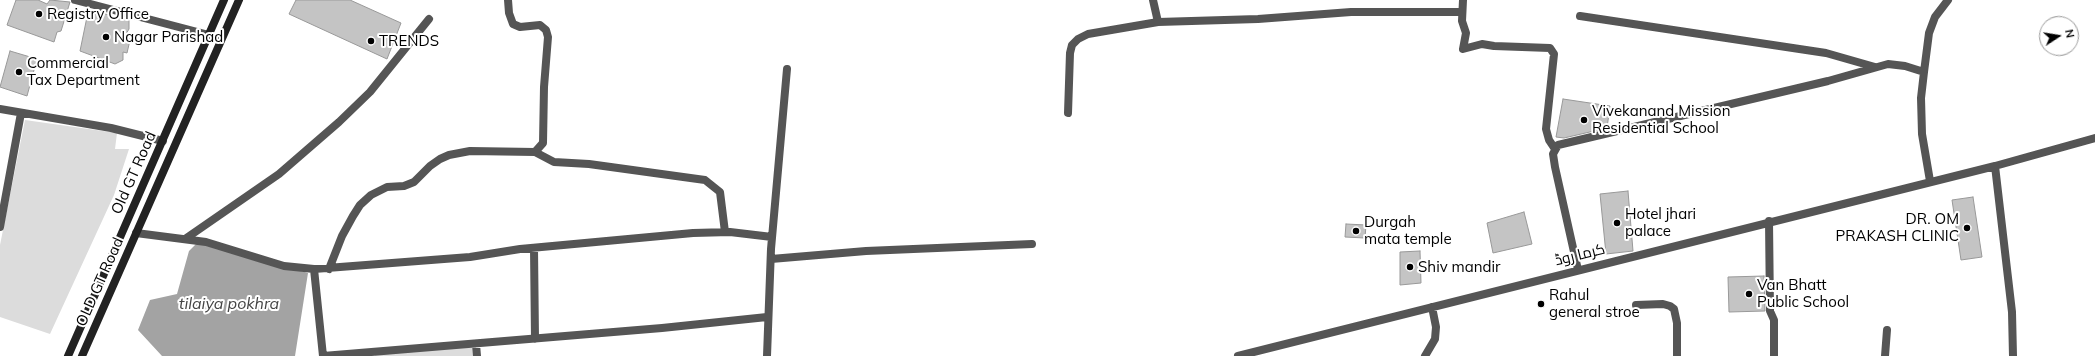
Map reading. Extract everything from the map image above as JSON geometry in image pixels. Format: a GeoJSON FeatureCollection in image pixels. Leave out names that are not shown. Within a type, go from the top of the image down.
{"type":"FeatureCollection","features":[{"type":"Feature","properties":{"kind":"main road","name":"Old GT Road"},"geometry":{"type":"LineString","coordinates":[[68,356],[210,35],[224,0]]}},
{"type":"Feature","properties":{"kind":"main road","name":"OLD GT Road"},"geometry":{"type":"LineString","coordinates":[[82,356],[239,0]]}},
{"type":"Feature","properties":{"kind":"street"},"geometry":{"type":"LineString","coordinates":[[75,0],[210,35]]}},
{"type":"Feature","properties":{"kind":"street"},"geometry":{"type":"LineString","coordinates":[[508,0],[509,13],[513,24],[520,27],[540,25],[546,30],[548,37],[544,87],[544,143],[535,152]]}},
{"type":"Feature","properties":{"kind":"street"},"geometry":{"type":"LineString","coordinates":[[1153,0],[1158,22]]}},
{"type":"Feature","properties":{"kind":"street"},"geometry":{"type":"LineString","coordinates":[[1463,0],[1462,21],[1466,32],[1463,49],[1482,44],[1494,46],[1550,48],[1554,54],[1546,123],[1548,140],[1555,149]]}},
{"type":"Feature","properties":{"kind":"street"},"geometry":{"type":"LineString","coordinates":[[1930,181],[1922,134],[1921,98],[1929,33],[1935,17],[1948,0]]}},
{"type":"Feature","properties":{"kind":"street"},"geometry":{"type":"LineString","coordinates":[[1068,113],[1070,53],[1072,45],[1078,39],[1088,34],[1158,22],[1258,19],[1351,12],[1462,12]]}},
{"type":"Feature","properties":{"kind":"street"},"geometry":{"type":"LineString","coordinates":[[1580,16],[1826,53],[1876,67]]}},
{"type":"Feature","properties":{"kind":"street"},"geometry":{"type":"LineString","coordinates":[[185,238],[279,174],[339,122],[370,92],[429,19]]}},
{"type":"Feature","properties":{"kind":"street"},"geometry":{"type":"LineString","coordinates":[[1578,270],[1553,154],[1555,149],[1567,142],[1828,81],[1876,67],[1896,65],[1924,72]]}},
{"type":"Feature","properties":{"kind":"street"},"geometry":{"type":"LineString","coordinates":[[767,356],[767,316],[772,237],[786,69]]}},
{"type":"Feature","properties":{"kind":"street"},"geometry":{"type":"LineString","coordinates":[[0,109],[111,128],[163,141]]}},
{"type":"Feature","properties":{"kind":"street"},"geometry":{"type":"LineString","coordinates":[[0,227],[21,113]]}},
{"type":"Feature","properties":{"kind":"street","name":"کرما روڈ"},"geometry":{"type":"LineString","coordinates":[[1238,356],[1930,181],[1995,166],[2095,138]]}},
{"type":"Feature","properties":{"kind":"street"},"geometry":{"type":"LineString","coordinates":[[329,269],[342,236],[360,205],[371,195],[387,187],[404,186],[414,182],[440,158],[470,151],[535,152],[554,162],[595,165],[705,180],[720,192],[725,232]]}},
{"type":"Feature","properties":{"kind":"street"},"geometry":{"type":"LineString","coordinates":[[1995,166],[2012,312],[2013,356]]}},
{"type":"Feature","properties":{"kind":"street"},"geometry":{"type":"LineString","coordinates":[[1769,222],[1770,311],[1774,320],[1774,356]]}},
{"type":"Feature","properties":{"kind":"street"},"geometry":{"type":"LineString","coordinates":[[136,233],[185,238],[242,252],[284,266],[314,269],[470,257],[534,248],[693,233],[725,232],[772,237]]}},
{"type":"Feature","properties":{"kind":"street"},"geometry":{"type":"LineString","coordinates":[[771,259],[866,251],[1032,244]]}},
{"type":"Feature","properties":{"kind":"street"},"geometry":{"type":"LineString","coordinates":[[534,248],[535,339]]}},
{"type":"Feature","properties":{"kind":"street"},"geometry":{"type":"LineString","coordinates":[[314,269],[323,356],[535,339],[767,316]]}},
{"type":"Feature","properties":{"kind":"street"},"geometry":{"type":"LineString","coordinates":[[1636,305],[1663,304],[1674,309],[1677,323],[1677,356]]}},
{"type":"Feature","properties":{"kind":"street"},"geometry":{"type":"LineString","coordinates":[[1425,356],[1435,339],[1436,326],[1432,307]]}},
{"type":"Feature","properties":{"kind":"street"},"geometry":{"type":"LineString","coordinates":[[1885,356],[1887,330]]}},
{"type":"Feature","properties":{"kind":"street"},"geometry":{"type":"LineString","coordinates":[[476,344],[476,356]]}},
{"type":"Feature","properties":{"kind":"shaded area"},"geometry":{"type":"Polygon","coordinates":[[[25,120],[117,133],[115,149],[129,149],[114,195],[50,334],[0,317],[0,245],[25,120]]]}},
{"type":"Feature","properties":{"kind":"shaded area"},"geometry":{"type":"Polygon","coordinates":[[[476,344],[476,356],[375,356],[375,352],[476,344]]]}},
{"type":"Feature","properties":{"kind":"water","name":"tilaiya pokhra"},"geometry":{"type":"Polygon","coordinates":[[[199,241],[308,273],[295,356],[162,356],[138,330],[150,300],[177,294],[189,251],[199,241]]]}},
{"type":"Feature","properties":{"kind":"building","name":"Registry Office"},"geometry":{"type":"Polygon","coordinates":[[[16,0],[38,0],[47,4],[50,0],[70,2],[61,31],[57,32],[54,42],[7,25],[16,0]]]}},
{"type":"Feature","properties":{"kind":"building","name":"TRENDS"},"geometry":{"type":"Polygon","coordinates":[[[296,0],[350,0],[401,23],[387,59],[289,14],[296,0]]]}},
{"type":"Feature","properties":{"kind":"building","name":"Nagar Parishad"},"geometry":{"type":"Polygon","coordinates":[[[91,10],[114,18],[116,16],[129,20],[129,29],[126,34],[130,40],[127,53],[123,52],[123,60],[115,64],[80,51],[88,12],[91,10]]]}},
{"type":"Feature","properties":{"kind":"building","name":"Commercial Tax Department"},"geometry":{"type":"Polygon","coordinates":[[[10,51],[37,59],[27,96],[0,87],[10,51]]]}},
{"type":"Feature","properties":{"kind":"building","name":"Vivekanand Mission Residential School"},"geometry":{"type":"Polygon","coordinates":[[[1563,99],[1610,106],[1607,128],[1564,138],[1556,137],[1563,99]]]}},
{"type":"Feature","properties":{"kind":"building","name":"Hotel jhari palace"},"geometry":{"type":"Polygon","coordinates":[[[1628,191],[1633,251],[1606,254],[1600,194],[1628,191]]]}},
{"type":"Feature","properties":{"kind":"building","name":"DR. OM PRAKASH CLINIC"},"geometry":{"type":"Polygon","coordinates":[[[1973,197],[1982,257],[1961,260],[1952,200],[1973,197]]]}},
{"type":"Feature","properties":{"kind":"building"},"geometry":{"type":"Polygon","coordinates":[[[1524,212],[1532,244],[1493,253],[1487,223],[1524,212]]]}},
{"type":"Feature","properties":{"kind":"building","name":"Durgah mata temple"},"geometry":{"type":"Polygon","coordinates":[[[1346,224],[1366,225],[1365,238],[1345,237],[1346,224]]]}},
{"type":"Feature","properties":{"kind":"building","name":"Shiv mandir"},"geometry":{"type":"Polygon","coordinates":[[[1420,251],[1421,283],[1400,285],[1400,252],[1420,251]]]}},
{"type":"Feature","properties":{"kind":"building","name":"Van Bhatt Public School"},"geometry":{"type":"Polygon","coordinates":[[[1764,276],[1765,311],[1729,312],[1728,277],[1764,276]]]}},
{"type":"Feature","properties":{"kind":"place","name":"Registry Office"},"geometry":{"type":"Point","coordinates":[39,14]}},
{"type":"Feature","properties":{"kind":"place","name":"Nagar Parishad"},"geometry":{"type":"Point","coordinates":[106,37]}},
{"type":"Feature","properties":{"kind":"place","name":"TRENDS"},"geometry":{"type":"Point","coordinates":[371,41]}},
{"type":"Feature","properties":{"kind":"place","name":"Commercial Tax Department"},"geometry":{"type":"Point","coordinates":[19,72]}},
{"type":"Feature","properties":{"kind":"place","name":"Vivekanand Mission Residential School"},"geometry":{"type":"Point","coordinates":[1584,120]}},
{"type":"Feature","properties":{"kind":"place","name":"Hotel jhari palace"},"geometry":{"type":"Point","coordinates":[1617,223]}},
{"type":"Feature","properties":{"kind":"place","name":"DR. OM PRAKASH CLINIC"},"geometry":{"type":"Point","coordinates":[1967,228]}},
{"type":"Feature","properties":{"kind":"place","name":"Durgah mata temple"},"geometry":{"type":"Point","coordinates":[1356,231]}},
{"type":"Feature","properties":{"kind":"place","name":"Shiv mandir"},"geometry":{"type":"Point","coordinates":[1410,267]}},
{"type":"Feature","properties":{"kind":"place","name":"Van Bhatt Public School"},"geometry":{"type":"Point","coordinates":[1749,294]}},
{"type":"Feature","properties":{"kind":"place","name":"Rahul general stroe"},"geometry":{"type":"Point","coordinates":[1541,304]}}]}
